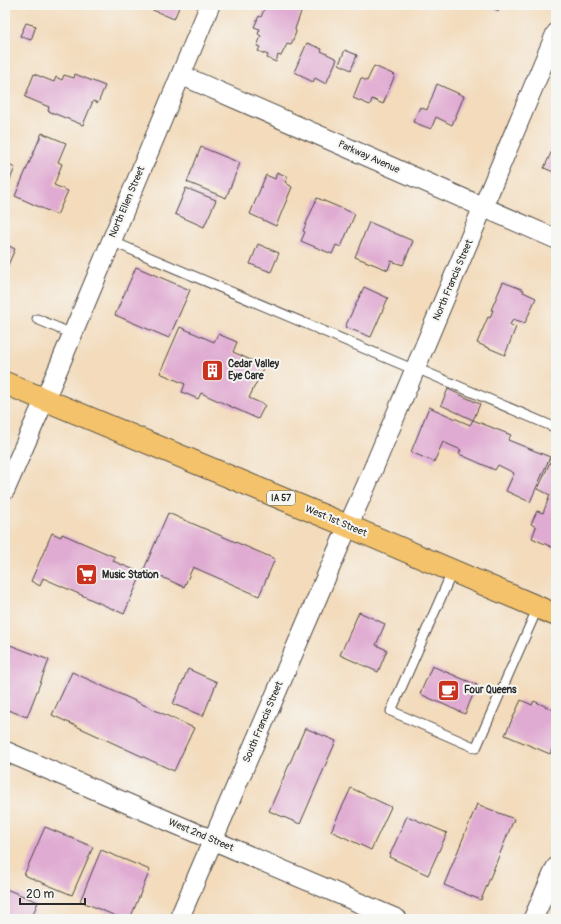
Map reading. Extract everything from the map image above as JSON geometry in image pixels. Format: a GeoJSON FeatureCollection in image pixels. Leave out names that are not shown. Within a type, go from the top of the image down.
{"type":"FeatureCollection","features":[{"type":"Feature","properties":{"kind":"main road","name":"West 1st Street"},"geometry":{"type":"LineString","coordinates":[[5,383],[453,570],[547,611]]}},
{"type":"Feature","properties":{"kind":"street","name":"North Ellen Street"},"geometry":{"type":"LineString","coordinates":[[5,490],[45,400],[210,5]]}},
{"type":"Feature","properties":{"kind":"street","name":"North Francis Street"},"geometry":{"type":"LineString","coordinates":[[348,526],[556,33]]}},
{"type":"Feature","properties":{"kind":"street","name":"Parkway Avenue"},"geometry":{"type":"LineString","coordinates":[[181,75],[556,239]]}},
{"type":"Feature","properties":{"kind":"street","name":"South Francis Street"},"geometry":{"type":"LineString","coordinates":[[179,919],[348,526]]}},
{"type":"Feature","properties":{"kind":"street","name":"West 2nd Street"},"geometry":{"type":"LineString","coordinates":[[5,751],[397,919]]}},
{"type":"Feature","properties":{"kind":"street"},"geometry":{"type":"LineString","coordinates":[[533,919],[556,867]]}},
{"type":"Feature","properties":{"kind":"lane"},"geometry":{"type":"LineString","coordinates":[[111,241],[415,370],[423,370],[556,428]]}},
{"type":"Feature","properties":{"kind":"lane"},"geometry":{"type":"LineString","coordinates":[[37,319],[72,334]]}},
{"type":"Feature","properties":{"kind":"lane"},"geometry":{"type":"LineString","coordinates":[[453,570],[391,711],[476,748],[547,611]]}},
{"type":"Feature","properties":{"kind":"building"},"geometry":{"type":"Polygon","coordinates":[[[141,5],[180,5],[174,19],[141,5]]]}},
{"type":"Feature","properties":{"kind":"building"},"geometry":{"type":"Polygon","coordinates":[[[266,5],[289,5],[288,7],[301,12],[291,45],[287,44],[281,56],[278,55],[276,62],[267,58],[268,55],[258,51],[260,47],[257,46],[261,36],[258,34],[260,29],[254,27],[259,16],[261,17],[266,5]]]}},
{"type":"Feature","properties":{"kind":"building"},"geometry":{"type":"Polygon","coordinates":[[[486,5],[502,5],[499,11],[486,5]]]}},
{"type":"Feature","properties":{"kind":"building"},"geometry":{"type":"Polygon","coordinates":[[[26,23],[36,26],[31,40],[20,36],[26,23]]]}},
{"type":"Feature","properties":{"kind":"building"},"geometry":{"type":"Polygon","coordinates":[[[307,43],[322,49],[321,51],[337,59],[326,84],[315,78],[313,82],[294,72],[307,43]]]}},
{"type":"Feature","properties":{"kind":"building"},"geometry":{"type":"Polygon","coordinates":[[[345,50],[357,55],[351,70],[339,64],[345,50]]]}},
{"type":"Feature","properties":{"kind":"building"},"geometry":{"type":"Polygon","coordinates":[[[374,66],[395,75],[383,104],[372,99],[370,105],[353,98],[361,78],[367,81],[374,66]]]}},
{"type":"Feature","properties":{"kind":"building"},"geometry":{"type":"Polygon","coordinates":[[[34,74],[54,82],[56,77],[62,80],[64,75],[74,78],[75,74],[105,86],[98,103],[93,101],[83,125],[48,111],[49,107],[25,97],[34,74]]]}},
{"type":"Feature","properties":{"kind":"building"},"geometry":{"type":"Polygon","coordinates":[[[437,84],[464,96],[452,125],[436,117],[431,129],[413,122],[420,107],[427,110],[437,84]]]}},
{"type":"Feature","properties":{"kind":"building"},"geometry":{"type":"Polygon","coordinates":[[[42,133],[66,143],[58,162],[62,164],[54,185],[68,191],[57,215],[15,196],[42,133]]]}},
{"type":"Feature","properties":{"kind":"building"},"geometry":{"type":"Polygon","coordinates":[[[556,142],[556,173],[544,168],[556,142]]]}},
{"type":"Feature","properties":{"kind":"building"},"geometry":{"type":"Polygon","coordinates":[[[201,147],[240,163],[226,198],[187,182],[201,147]]]}},
{"type":"Feature","properties":{"kind":"building"},"geometry":{"type":"Polygon","coordinates":[[[5,163],[15,168],[5,191],[5,163]]]}},
{"type":"Feature","properties":{"kind":"building"},"geometry":{"type":"Polygon","coordinates":[[[277,172],[288,177],[285,182],[292,187],[276,226],[250,214],[266,175],[275,179],[277,172]]]}},
{"type":"Feature","properties":{"kind":"building"},"geometry":{"type":"Polygon","coordinates":[[[186,188],[216,200],[204,227],[175,214],[186,188]]]}},
{"type":"Feature","properties":{"kind":"building"},"geometry":{"type":"Polygon","coordinates":[[[317,198],[355,214],[341,247],[336,245],[332,254],[301,241],[305,232],[303,231],[317,198]]]}},
{"type":"Feature","properties":{"kind":"building"},"geometry":{"type":"Polygon","coordinates":[[[369,222],[413,241],[403,265],[391,261],[388,270],[355,257],[369,222]]]}},
{"type":"Feature","properties":{"kind":"building"},"geometry":{"type":"Polygon","coordinates":[[[5,244],[15,249],[5,272],[5,244]]]}},
{"type":"Feature","properties":{"kind":"building"},"geometry":{"type":"Polygon","coordinates":[[[258,244],[279,253],[271,272],[250,264],[258,244]]]}},
{"type":"Feature","properties":{"kind":"building"},"geometry":{"type":"Polygon","coordinates":[[[136,267],[190,290],[169,338],[115,315],[136,267]]]}},
{"type":"Feature","properties":{"kind":"building"},"geometry":{"type":"Polygon","coordinates":[[[503,282],[524,290],[523,292],[536,298],[525,323],[513,319],[510,325],[516,327],[505,355],[477,343],[488,317],[490,318],[493,310],[491,310],[503,282]]]}},
{"type":"Feature","properties":{"kind":"building"},"geometry":{"type":"Polygon","coordinates":[[[364,287],[388,298],[371,337],[345,327],[364,287]]]}},
{"type":"Feature","properties":{"kind":"building","name":"Cedar Valley Eye Care"},"geometry":{"type":"Polygon","coordinates":[[[180,327],[214,342],[218,334],[237,342],[233,352],[264,366],[249,398],[265,405],[258,419],[201,393],[198,399],[182,392],[185,384],[160,373],[180,327]]]}},
{"type":"Feature","properties":{"kind":"building"},"geometry":{"type":"Polygon","coordinates":[[[448,389],[480,404],[473,420],[441,405],[448,389]]]}},
{"type":"Feature","properties":{"kind":"building"},"geometry":{"type":"Polygon","coordinates":[[[429,407],[470,425],[473,420],[511,435],[508,440],[550,457],[530,502],[506,491],[514,473],[498,465],[495,470],[459,454],[461,450],[443,442],[434,462],[411,452],[429,407]]]}},
{"type":"Feature","properties":{"kind":"building"},"geometry":{"type":"Polygon","coordinates":[[[550,462],[556,465],[556,549],[532,538],[536,527],[531,524],[537,511],[543,513],[550,495],[538,489],[550,462]]]}},
{"type":"Feature","properties":{"kind":"building"},"geometry":{"type":"Polygon","coordinates":[[[168,513],[275,559],[259,596],[193,567],[184,587],[144,569],[168,513]]]}},
{"type":"Feature","properties":{"kind":"building","name":"Music Station"},"geometry":{"type":"Polygon","coordinates":[[[52,533],[61,537],[62,534],[115,557],[113,561],[142,573],[124,614],[43,578],[40,586],[31,581],[52,533]]]}},
{"type":"Feature","properties":{"kind":"building"},"geometry":{"type":"Polygon","coordinates":[[[359,612],[385,624],[376,645],[387,650],[378,672],[340,655],[359,612]]]}},
{"type":"Feature","properties":{"kind":"building"},"geometry":{"type":"Polygon","coordinates":[[[5,643],[49,660],[27,717],[5,709],[5,643]]]}},
{"type":"Feature","properties":{"kind":"building","name":"Four Queens"},"geometry":{"type":"Polygon","coordinates":[[[432,666],[477,685],[465,714],[420,694],[432,666]]]}},
{"type":"Feature","properties":{"kind":"building"},"geometry":{"type":"Polygon","coordinates":[[[188,669],[217,682],[203,716],[173,704],[188,669]]]}},
{"type":"Feature","properties":{"kind":"building"},"geometry":{"type":"Polygon","coordinates":[[[72,672],[194,728],[174,771],[52,715],[72,672]]]}},
{"type":"Feature","properties":{"kind":"building"},"geometry":{"type":"Polygon","coordinates":[[[521,700],[532,705],[534,701],[556,711],[556,740],[550,754],[505,735],[521,700]]]}},
{"type":"Feature","properties":{"kind":"building"},"geometry":{"type":"Polygon","coordinates":[[[305,728],[336,741],[300,824],[269,811],[305,728]]]}},
{"type":"Feature","properties":{"kind":"building"},"geometry":{"type":"Polygon","coordinates":[[[351,788],[391,807],[371,850],[331,831],[351,788]]]}},
{"type":"Feature","properties":{"kind":"building"},"geometry":{"type":"Polygon","coordinates":[[[477,804],[514,819],[481,900],[444,885],[477,804]]]}},
{"type":"Feature","properties":{"kind":"building"},"geometry":{"type":"Polygon","coordinates":[[[407,816],[447,833],[428,875],[389,857],[407,816]]]}},
{"type":"Feature","properties":{"kind":"building"},"geometry":{"type":"Polygon","coordinates":[[[45,827],[93,847],[72,895],[24,875],[45,827]]]}},
{"type":"Feature","properties":{"kind":"building"},"geometry":{"type":"Polygon","coordinates":[[[101,850],[150,870],[130,919],[123,919],[80,901],[101,850]]]}},
{"type":"Feature","properties":{"kind":"building"},"geometry":{"type":"Polygon","coordinates":[[[6,889],[38,902],[31,919],[5,919],[6,889]]]}},
{"type":"Feature","properties":{"kind":"place","name":"Cedar Valley Eye Care"},"geometry":{"type":"Point","coordinates":[212,370]}},
{"type":"Feature","properties":{"kind":"place","name":"Music Station"},"geometry":{"type":"Point","coordinates":[87,575]}},
{"type":"Feature","properties":{"kind":"place","name":"Four Queens"},"geometry":{"type":"Point","coordinates":[448,690]}}]}
